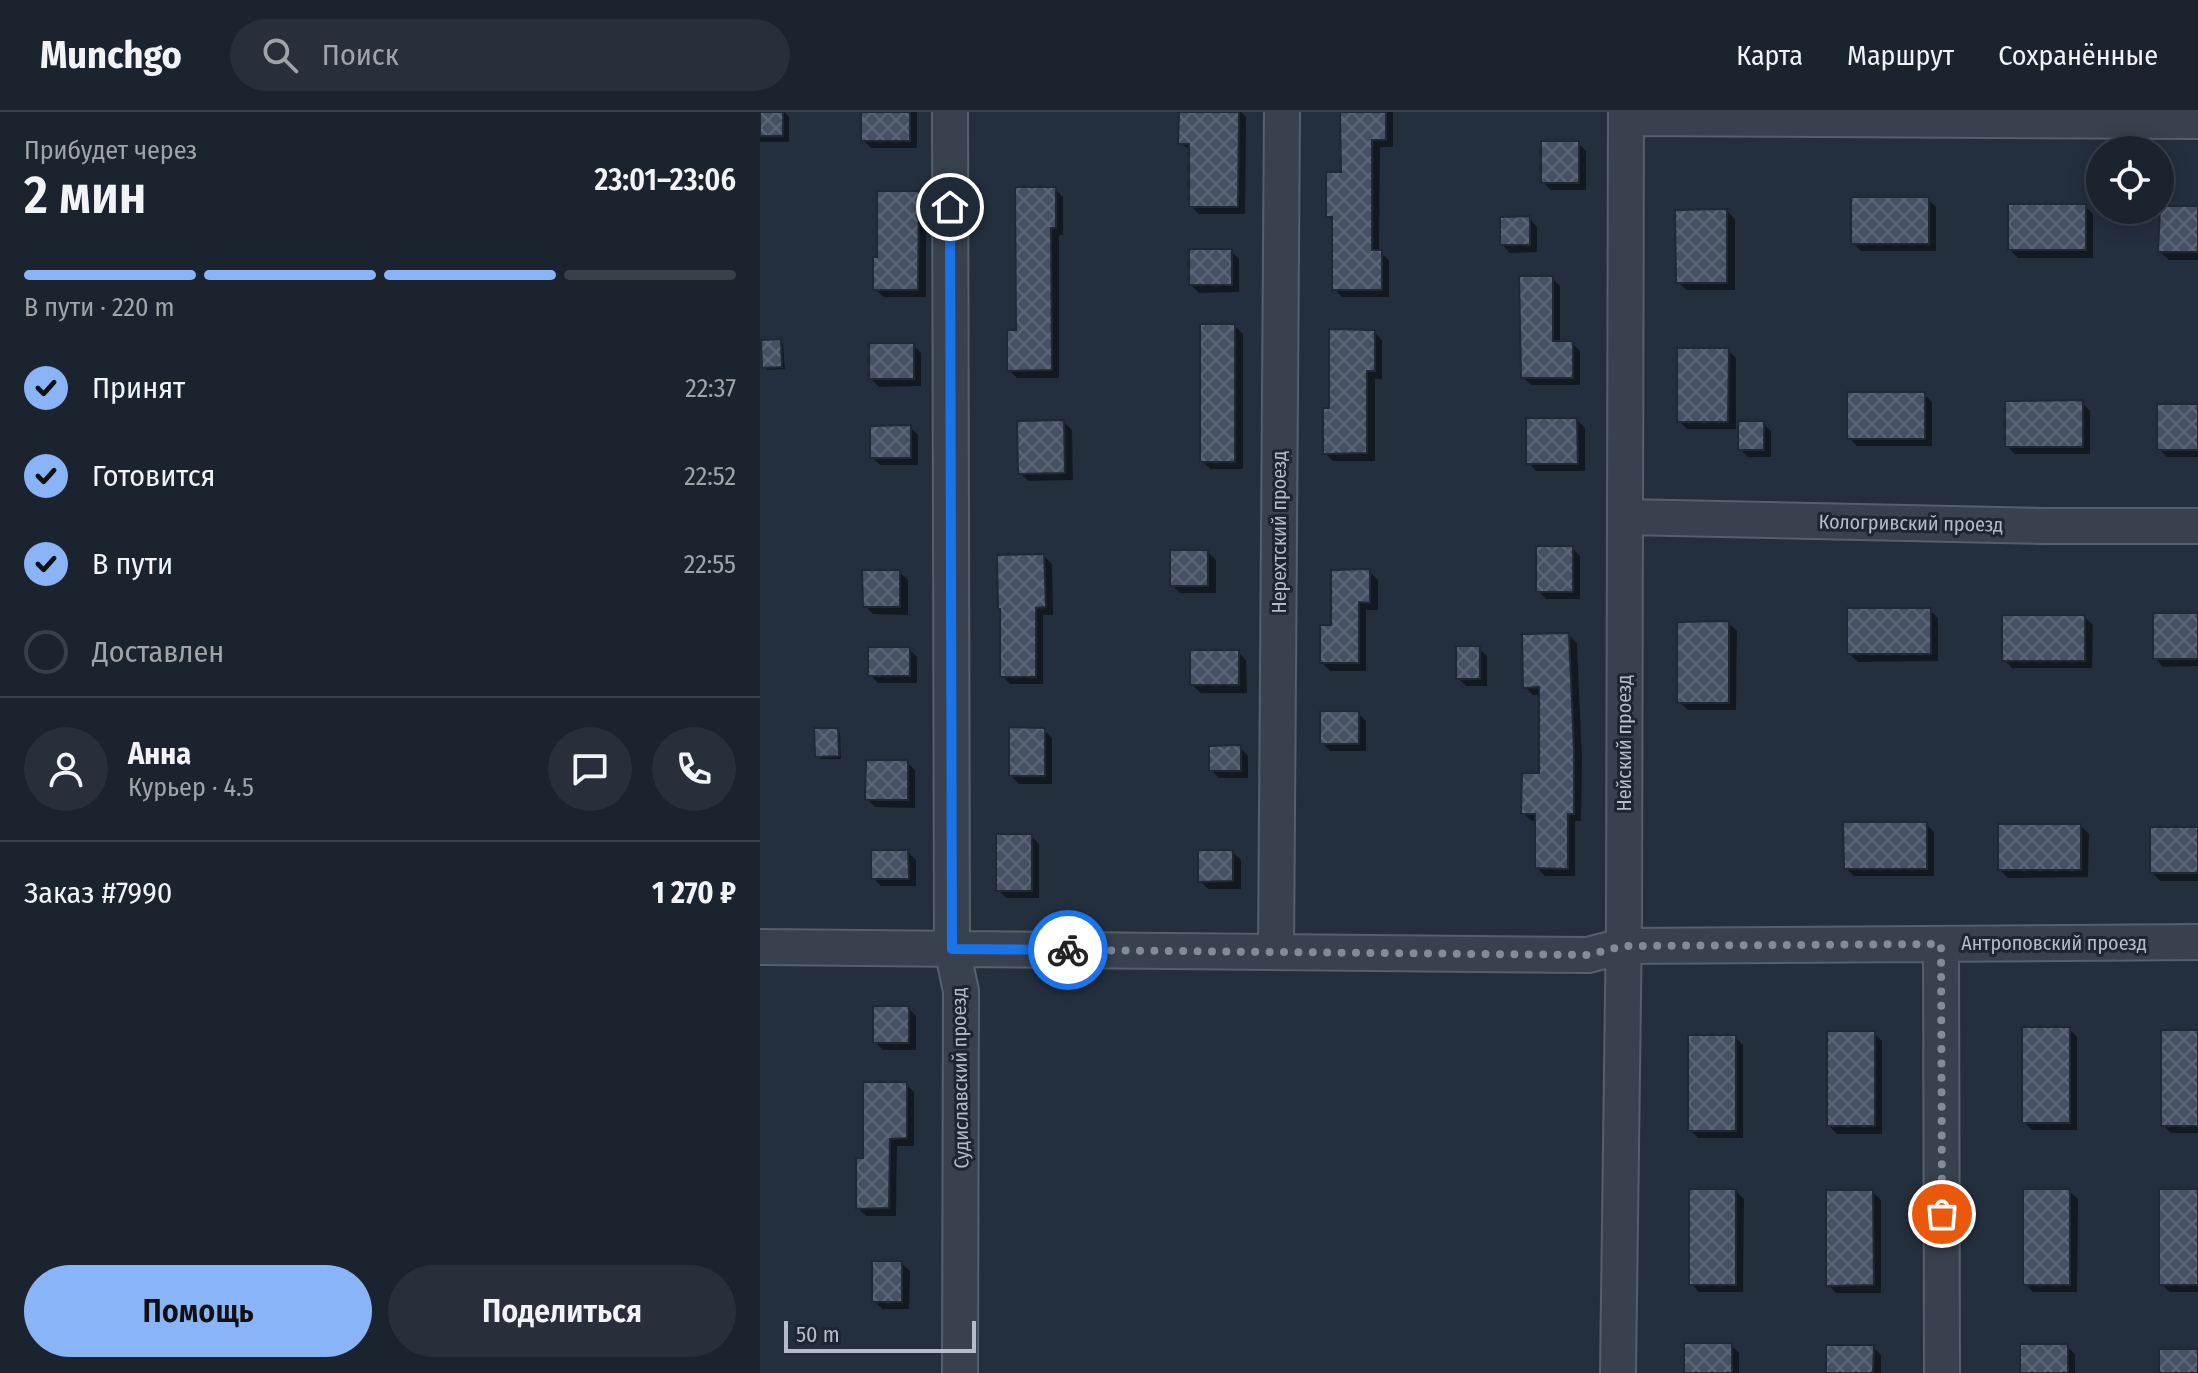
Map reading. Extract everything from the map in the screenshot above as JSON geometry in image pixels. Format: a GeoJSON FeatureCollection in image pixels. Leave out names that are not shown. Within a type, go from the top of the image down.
{"type":"FeatureCollection","features":[{"type":"Feature","properties":{"kind":"street","name":"Судиславский проезд"},"geometry":{"type":"LineString","coordinates":[[950,112],[952,949],[961,991],[960,1373]]}},
{"type":"Feature","properties":{"kind":"street","name":"Нерехтский проезд"},"geometry":{"type":"LineString","coordinates":[[1276,952],[1282,112]]}},
{"type":"Feature","properties":{"kind":"street"},"geometry":{"type":"LineString","coordinates":[[1626,115],[2198,121]]}},
{"type":"Feature","properties":{"kind":"street","name":"Нейский проезд"},"geometry":{"type":"LineString","coordinates":[[1618,1373],[1626,115]]}},
{"type":"Feature","properties":{"kind":"street","name":"Кологривский проезд"},"geometry":{"type":"LineString","coordinates":[[1625,517],[2043,526],[2198,526]]}},
{"type":"Feature","properties":{"kind":"street","name":"Антроповский проезд"},"geometry":{"type":"LineString","coordinates":[[760,947],[1588,955],[1623,946],[2198,942]]}},
{"type":"Feature","properties":{"kind":"street"},"geometry":{"type":"LineString","coordinates":[[1941,944],[1942,1373]]}},
{"type":"Feature","properties":{"kind":"building"},"geometry":{"type":"Polygon","coordinates":[[[760,112],[783,112],[783,136],[760,136],[760,112]]]}},
{"type":"Feature","properties":{"kind":"building"},"geometry":{"type":"Polygon","coordinates":[[[861,112],[910,112],[910,141],[861,141],[861,112]]]}},
{"type":"Feature","properties":{"kind":"building"},"geometry":{"type":"Polygon","coordinates":[[[1179,112],[1239,112],[1238,207],[1189,207],[1189,144],[1178,144],[1179,112]]]}},
{"type":"Feature","properties":{"kind":"building"},"geometry":{"type":"Polygon","coordinates":[[[1340,112],[1386,112],[1386,140],[1372,140],[1372,250],[1382,250],[1382,290],[1332,290],[1332,217],[1326,217],[1326,172],[1341,172],[1340,112]]]}},
{"type":"Feature","properties":{"kind":"building"},"geometry":{"type":"Polygon","coordinates":[[[1541,141],[1579,141],[1579,183],[1541,183],[1541,141]]]}},
{"type":"Feature","properties":{"kind":"building"},"geometry":{"type":"Polygon","coordinates":[[[1015,187],[1056,187],[1056,228],[1051,228],[1052,370],[1007,371],[1007,330],[1016,330],[1015,187]]]}},
{"type":"Feature","properties":{"kind":"building"},"geometry":{"type":"Polygon","coordinates":[[[877,191],[919,191],[918,290],[873,290],[873,257],[877,257],[877,191]]]}},
{"type":"Feature","properties":{"kind":"building"},"geometry":{"type":"Polygon","coordinates":[[[1851,197],[1929,197],[1929,244],[1851,244],[1851,197]]]}},
{"type":"Feature","properties":{"kind":"building"},"geometry":{"type":"Polygon","coordinates":[[[2008,204],[2086,204],[2086,250],[2008,250],[2008,204]]]}},
{"type":"Feature","properties":{"kind":"building"},"geometry":{"type":"Polygon","coordinates":[[[2174,206],[2198,206],[2198,252],[2158,252],[2159,224],[2174,224],[2174,206]]]}},
{"type":"Feature","properties":{"kind":"building"},"geometry":{"type":"Polygon","coordinates":[[[1727,209],[1727,283],[1676,283],[1675,210],[1727,209]]]}},
{"type":"Feature","properties":{"kind":"building"},"geometry":{"type":"Polygon","coordinates":[[[1530,216],[1530,245],[1500,245],[1500,217],[1530,216]]]}},
{"type":"Feature","properties":{"kind":"building"},"geometry":{"type":"Polygon","coordinates":[[[1189,249],[1232,249],[1232,285],[1189,285],[1189,249]]]}},
{"type":"Feature","properties":{"kind":"building"},"geometry":{"type":"Polygon","coordinates":[[[1519,276],[1553,276],[1553,341],[1573,341],[1573,378],[1521,378],[1519,276]]]}},
{"type":"Feature","properties":{"kind":"building"},"geometry":{"type":"Polygon","coordinates":[[[1200,324],[1235,324],[1235,462],[1200,462],[1200,324]]]}},
{"type":"Feature","properties":{"kind":"building"},"geometry":{"type":"Polygon","coordinates":[[[1329,329],[1375,330],[1375,371],[1367,371],[1367,453],[1323,454],[1323,408],[1329,408],[1329,329]]]}},
{"type":"Feature","properties":{"kind":"building"},"geometry":{"type":"Polygon","coordinates":[[[781,339],[782,367],[762,368],[761,340],[781,339]]]}},
{"type":"Feature","properties":{"kind":"building"},"geometry":{"type":"Polygon","coordinates":[[[869,343],[914,343],[914,379],[869,379],[869,343]]]}},
{"type":"Feature","properties":{"kind":"building"},"geometry":{"type":"Polygon","coordinates":[[[1677,348],[1729,348],[1728,422],[1677,422],[1677,348]]]}},
{"type":"Feature","properties":{"kind":"building"},"geometry":{"type":"Polygon","coordinates":[[[1847,392],[1925,392],[1925,439],[1847,439],[1847,392]]]}},
{"type":"Feature","properties":{"kind":"building"},"geometry":{"type":"Polygon","coordinates":[[[2083,400],[2083,447],[2005,447],[2005,401],[2083,400]]]}},
{"type":"Feature","properties":{"kind":"building"},"geometry":{"type":"Polygon","coordinates":[[[2157,404],[2198,404],[2198,450],[2157,450],[2157,404]]]}},
{"type":"Feature","properties":{"kind":"building"},"geometry":{"type":"Polygon","coordinates":[[[1526,418],[1577,418],[1578,464],[1526,464],[1526,418]]]}},
{"type":"Feature","properties":{"kind":"building"},"geometry":{"type":"Polygon","coordinates":[[[1064,420],[1065,473],[1018,474],[1017,421],[1064,420]]]}},
{"type":"Feature","properties":{"kind":"building"},"geometry":{"type":"Polygon","coordinates":[[[1738,421],[1764,421],[1764,450],[1738,450],[1738,421]]]}},
{"type":"Feature","properties":{"kind":"building"},"geometry":{"type":"Polygon","coordinates":[[[911,425],[911,458],[870,458],[870,426],[911,425]]]}},
{"type":"Feature","properties":{"kind":"building"},"geometry":{"type":"Polygon","coordinates":[[[1536,546],[1573,546],[1573,592],[1536,592],[1536,546]]]}},
{"type":"Feature","properties":{"kind":"building"},"geometry":{"type":"Polygon","coordinates":[[[1170,550],[1208,550],[1208,586],[1170,586],[1170,550]]]}},
{"type":"Feature","properties":{"kind":"building"},"geometry":{"type":"Polygon","coordinates":[[[1044,554],[1046,607],[1036,608],[1036,677],[1000,677],[997,555],[1044,554]]]}},
{"type":"Feature","properties":{"kind":"building"},"geometry":{"type":"Polygon","coordinates":[[[1370,569],[1370,603],[1359,602],[1359,663],[1320,663],[1320,625],[1331,625],[1331,570],[1370,569]]]}},
{"type":"Feature","properties":{"kind":"building"},"geometry":{"type":"Polygon","coordinates":[[[862,570],[900,570],[900,607],[863,607],[862,570]]]}},
{"type":"Feature","properties":{"kind":"building"},"geometry":{"type":"Polygon","coordinates":[[[1847,608],[1931,608],[1931,654],[1847,654],[1847,608]]]}},
{"type":"Feature","properties":{"kind":"building"},"geometry":{"type":"Polygon","coordinates":[[[2153,613],[2198,613],[2198,659],[2153,659],[2153,613]]]}},
{"type":"Feature","properties":{"kind":"building"},"geometry":{"type":"Polygon","coordinates":[[[2002,615],[2085,615],[2085,661],[2002,661],[2002,615]]]}},
{"type":"Feature","properties":{"kind":"building"},"geometry":{"type":"Polygon","coordinates":[[[1729,621],[1729,703],[1677,703],[1677,622],[1729,621]]]}},
{"type":"Feature","properties":{"kind":"building"},"geometry":{"type":"Polygon","coordinates":[[[1569,633],[1574,814],[1568,814],[1568,869],[1535,868],[1535,814],[1521,814],[1522,773],[1539,773],[1539,687],[1523,688],[1522,634],[1569,633]]]}},
{"type":"Feature","properties":{"kind":"building"},"geometry":{"type":"Polygon","coordinates":[[[1456,646],[1480,646],[1480,679],[1456,679],[1456,646]]]}},
{"type":"Feature","properties":{"kind":"building"},"geometry":{"type":"Polygon","coordinates":[[[868,647],[910,647],[910,676],[868,676],[868,647]]]}},
{"type":"Feature","properties":{"kind":"building"},"geometry":{"type":"Polygon","coordinates":[[[1190,650],[1239,650],[1239,685],[1190,685],[1190,650]]]}},
{"type":"Feature","properties":{"kind":"building"},"geometry":{"type":"Polygon","coordinates":[[[1320,711],[1359,711],[1359,744],[1320,744],[1320,711]]]}},
{"type":"Feature","properties":{"kind":"building"},"geometry":{"type":"Polygon","coordinates":[[[1009,727],[1045,728],[1045,776],[1009,776],[1009,727]]]}},
{"type":"Feature","properties":{"kind":"building"},"geometry":{"type":"Polygon","coordinates":[[[814,728],[838,728],[839,756],[815,757],[814,728]]]}},
{"type":"Feature","properties":{"kind":"building"},"geometry":{"type":"Polygon","coordinates":[[[1241,745],[1241,771],[1209,771],[1209,746],[1241,745]]]}},
{"type":"Feature","properties":{"kind":"building"},"geometry":{"type":"Polygon","coordinates":[[[866,760],[908,760],[908,800],[865,800],[866,760]]]}},
{"type":"Feature","properties":{"kind":"building"},"geometry":{"type":"Polygon","coordinates":[[[1843,822],[1927,822],[1927,869],[1844,869],[1843,822]]]}},
{"type":"Feature","properties":{"kind":"building"},"geometry":{"type":"Polygon","coordinates":[[[1998,824],[2081,824],[2081,870],[1998,870],[1998,824]]]}},
{"type":"Feature","properties":{"kind":"building"},"geometry":{"type":"Polygon","coordinates":[[[2150,827],[2198,827],[2198,873],[2150,873],[2150,827]]]}},
{"type":"Feature","properties":{"kind":"building"},"geometry":{"type":"Polygon","coordinates":[[[996,834],[1032,834],[1032,891],[996,891],[996,834]]]}},
{"type":"Feature","properties":{"kind":"building"},"geometry":{"type":"Polygon","coordinates":[[[871,850],[908,850],[909,879],[871,879],[871,850]]]}},
{"type":"Feature","properties":{"kind":"building"},"geometry":{"type":"Polygon","coordinates":[[[1198,850],[1233,850],[1233,881],[1198,882],[1198,850]]]}},
{"type":"Feature","properties":{"kind":"building"},"geometry":{"type":"Polygon","coordinates":[[[873,1006],[909,1006],[909,1043],[873,1043],[873,1006]]]}},
{"type":"Feature","properties":{"kind":"building"},"geometry":{"type":"Polygon","coordinates":[[[2022,1027],[2070,1027],[2070,1123],[2022,1123],[2022,1027]]]}},
{"type":"Feature","properties":{"kind":"building"},"geometry":{"type":"Polygon","coordinates":[[[2161,1030],[2198,1030],[2198,1126],[2161,1126],[2161,1030]]]}},
{"type":"Feature","properties":{"kind":"building"},"geometry":{"type":"Polygon","coordinates":[[[1827,1031],[1875,1031],[1875,1126],[1827,1126],[1827,1031]]]}},
{"type":"Feature","properties":{"kind":"building"},"geometry":{"type":"Polygon","coordinates":[[[1688,1035],[1736,1035],[1736,1131],[1688,1131],[1688,1035]]]}},
{"type":"Feature","properties":{"kind":"building"},"geometry":{"type":"Polygon","coordinates":[[[863,1082],[907,1082],[907,1138],[890,1139],[889,1208],[856,1209],[856,1158],[863,1158],[863,1082]]]}},
{"type":"Feature","properties":{"kind":"building"},"geometry":{"type":"Polygon","coordinates":[[[1689,1189],[1736,1189],[1736,1285],[1689,1285],[1689,1189]]]}},
{"type":"Feature","properties":{"kind":"building"},"geometry":{"type":"Polygon","coordinates":[[[2023,1189],[2070,1189],[2070,1285],[2023,1285],[2023,1189]]]}},
{"type":"Feature","properties":{"kind":"building"},"geometry":{"type":"Polygon","coordinates":[[[2159,1189],[2198,1189],[2198,1285],[2159,1285],[2159,1189]]]}},
{"type":"Feature","properties":{"kind":"building"},"geometry":{"type":"Polygon","coordinates":[[[1826,1190],[1873,1190],[1874,1285],[1826,1286],[1826,1190]]]}},
{"type":"Feature","properties":{"kind":"building"},"geometry":{"type":"Polygon","coordinates":[[[872,1261],[902,1261],[902,1302],[872,1302],[872,1261]]]}},
{"type":"Feature","properties":{"kind":"building"},"geometry":{"type":"Polygon","coordinates":[[[1684,1343],[1732,1343],[1732,1373],[1684,1373],[1684,1343]]]}},
{"type":"Feature","properties":{"kind":"building"},"geometry":{"type":"Polygon","coordinates":[[[2020,1344],[2068,1344],[2068,1373],[2020,1373],[2020,1344]]]}},
{"type":"Feature","properties":{"kind":"building"},"geometry":{"type":"Polygon","coordinates":[[[1826,1345],[1874,1345],[1873,1373],[1826,1373],[1826,1345]]]}},
{"type":"Feature","properties":{"kind":"building"},"geometry":{"type":"Polygon","coordinates":[[[2159,1349],[2198,1349],[2198,1373],[2159,1373],[2159,1349]]]}},
{"type":"Feature","properties":{"kind":"way so far"},"geometry":{"type":"LineString","coordinates":[[1068,950],[1588,955],[1623,946],[1941,944],[1942,1214]]}},
{"type":"Feature","properties":{"kind":"route"},"geometry":{"type":"LineString","coordinates":[[950,207],[952,949],[1068,950]]}}]}
